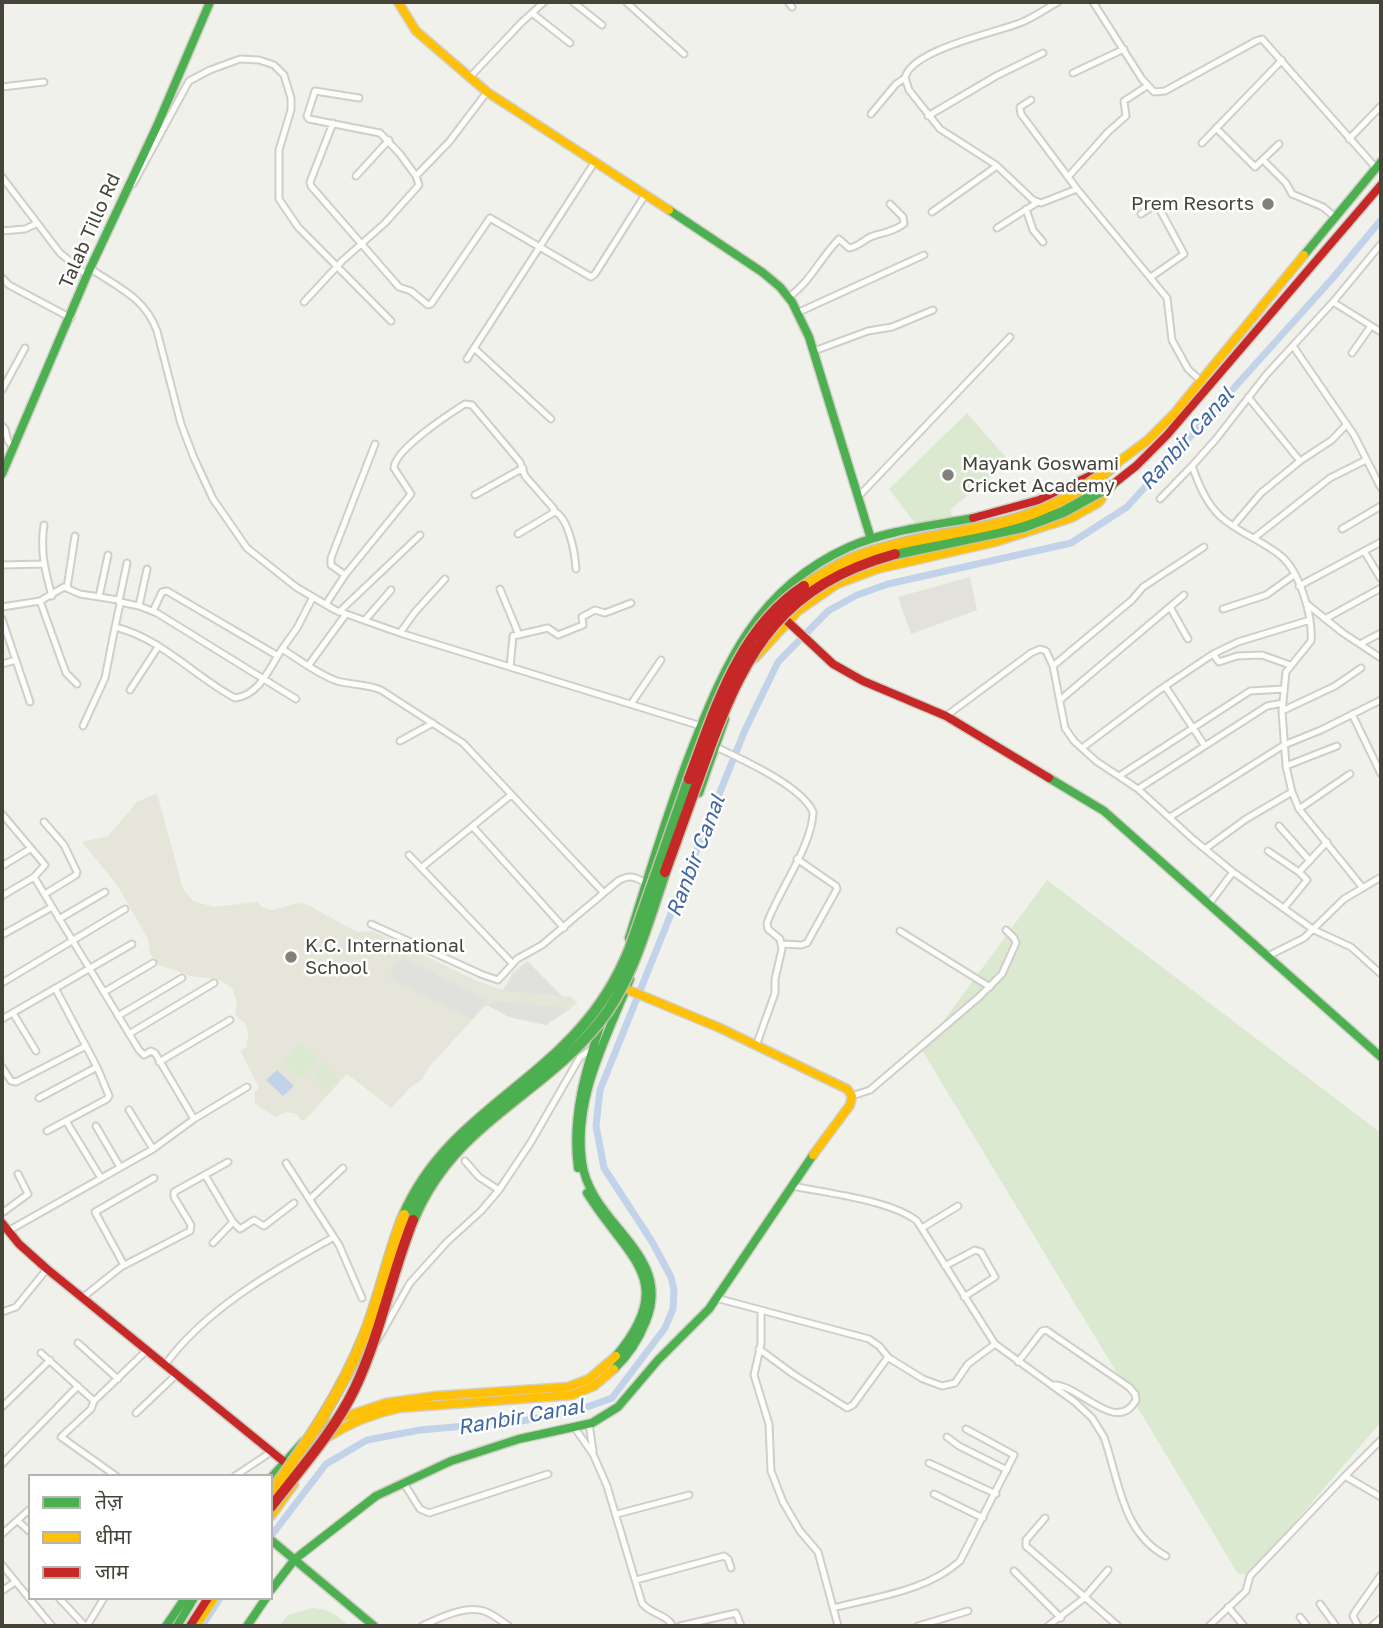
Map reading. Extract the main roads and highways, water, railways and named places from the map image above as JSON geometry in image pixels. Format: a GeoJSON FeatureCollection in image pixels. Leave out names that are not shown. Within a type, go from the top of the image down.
{"type":"FeatureCollection","features":[{"type":"Feature","properties":{"kind":"main road","name":"Talab Tillo Rd"},"geometry":{"type":"LineString","coordinates":[[2,474],[210,2]]}},
{"type":"Feature","properties":{"kind":"main road"},"geometry":{"type":"LineString","coordinates":[[398,2],[411,27],[487,92],[783,287],[799,312],[814,351],[871,539]]}},
{"type":"Feature","properties":{"kind":"main road"},"geometry":{"type":"LineString","coordinates":[[273,1489],[320,1426],[351,1371],[396,1236],[424,1176],[461,1132],[576,1035],[592,1018],[611,987],[627,953],[730,674],[760,627],[800,588],[839,564],[881,547],[1020,518],[1073,496],[1159,429],[1379,165]]}},
{"type":"Feature","properties":{"kind":"main road"},"geometry":{"type":"LineString","coordinates":[[273,1504],[316,1447],[355,1388],[402,1245],[419,1204],[438,1173],[467,1138],[573,1052],[611,1006],[637,950],[735,682],[769,630],[784,613],[815,588],[873,558],[1025,526],[1077,506],[1112,485],[1167,435],[1381,185]]}},
{"type":"Feature","properties":{"kind":"main road"},"geometry":{"type":"LineString","coordinates":[[273,1476],[312,1434],[338,1419],[373,1405],[408,1399],[563,1388],[592,1379],[624,1348],[644,1312],[648,1292],[642,1271],[592,1203],[578,1169],[575,1147],[576,1115],[593,1048],[676,791],[726,664],[772,602],[815,566],[837,552],[871,539],[997,512],[1037,500],[1117,463]]}},
{"type":"Feature","properties":{"kind":"main road"},"geometry":{"type":"LineString","coordinates":[[273,1513],[324,1441],[339,1428],[350,1423],[368,1415],[395,1409],[538,1399],[579,1393],[609,1375],[629,1352],[652,1310],[651,1276],[646,1264],[594,1195],[586,1179],[581,1155],[582,1113],[605,1040],[632,991],[662,892],[719,749],[721,731],[743,675],[818,594],[864,572],[902,561],[998,542],[1044,527],[1083,512],[1104,500],[1112,485]]}},
{"type":"Feature","properties":{"kind":"main road"},"geometry":{"type":"LineString","coordinates":[[789,623],[833,664],[863,681],[946,716],[1104,811],[1381,1057]]}},
{"type":"Feature","properties":{"kind":"main road"},"geometry":{"type":"LineString","coordinates":[[273,1587],[295,1559],[376,1496],[451,1461],[519,1439],[589,1424],[603,1418],[624,1401],[658,1360],[709,1309],[850,1105],[852,1096],[847,1089],[632,991]]}},
{"type":"Feature","properties":{"kind":"main road"},"geometry":{"type":"LineString","coordinates":[[5,1227],[47,1269],[300,1476]]}},
{"type":"Feature","properties":{"kind":"main road"},"geometry":{"type":"LineString","coordinates":[[274,1542],[374,1626]]}},
{"type":"Feature","properties":{"kind":"main road"},"geometry":{"type":"LineString","coordinates":[[166,1626],[184,1600]]}},
{"type":"Feature","properties":{"kind":"main road"},"geometry":{"type":"LineString","coordinates":[[177,1626],[193,1600]]}},
{"type":"Feature","properties":{"kind":"main road"},"geometry":{"type":"LineString","coordinates":[[190,1626],[207,1600]]}},
{"type":"Feature","properties":{"kind":"main road"},"geometry":{"type":"LineString","coordinates":[[196,1626],[213,1600]]}},
{"type":"Feature","properties":{"kind":"main road"},"geometry":{"type":"LineString","coordinates":[[247,1626],[265,1600]]}},
{"type":"Feature","properties":{"kind":"water"},"geometry":{"type":"Polygon","coordinates":[[[277,1070],[294,1086],[283,1096],[266,1080],[277,1070]]]}},
{"type":"Feature","properties":{"kind":"waterway","name":"Ranbir Canal"},"geometry":{"type":"LineString","coordinates":[[273,1533],[326,1464],[367,1440],[420,1430],[522,1421],[573,1412],[612,1398],[665,1328],[673,1309],[674,1290],[671,1277],[651,1240],[604,1168],[596,1126],[600,1090],[745,730],[778,662],[828,611],[857,595],[888,584],[1071,543],[1127,507],[1332,279],[1381,220]]}},
{"type":"Feature","properties":{"kind":"waterway","name":"Ranbir Canal"},"geometry":{"type":"LineString","coordinates":[[202,1626],[219,1600]]}},
{"type":"Feature","properties":{"kind":"place","name":"Prem Resorts"},"geometry":{"type":"Point","coordinates":[1268,204]}},
{"type":"Feature","properties":{"kind":"place","name":"Mayank Goswami Cricket Academy"},"geometry":{"type":"Point","coordinates":[948,475]}},
{"type":"Feature","properties":{"kind":"place","name":"K.C. International School"},"geometry":{"type":"Point","coordinates":[291,957]}}]}
